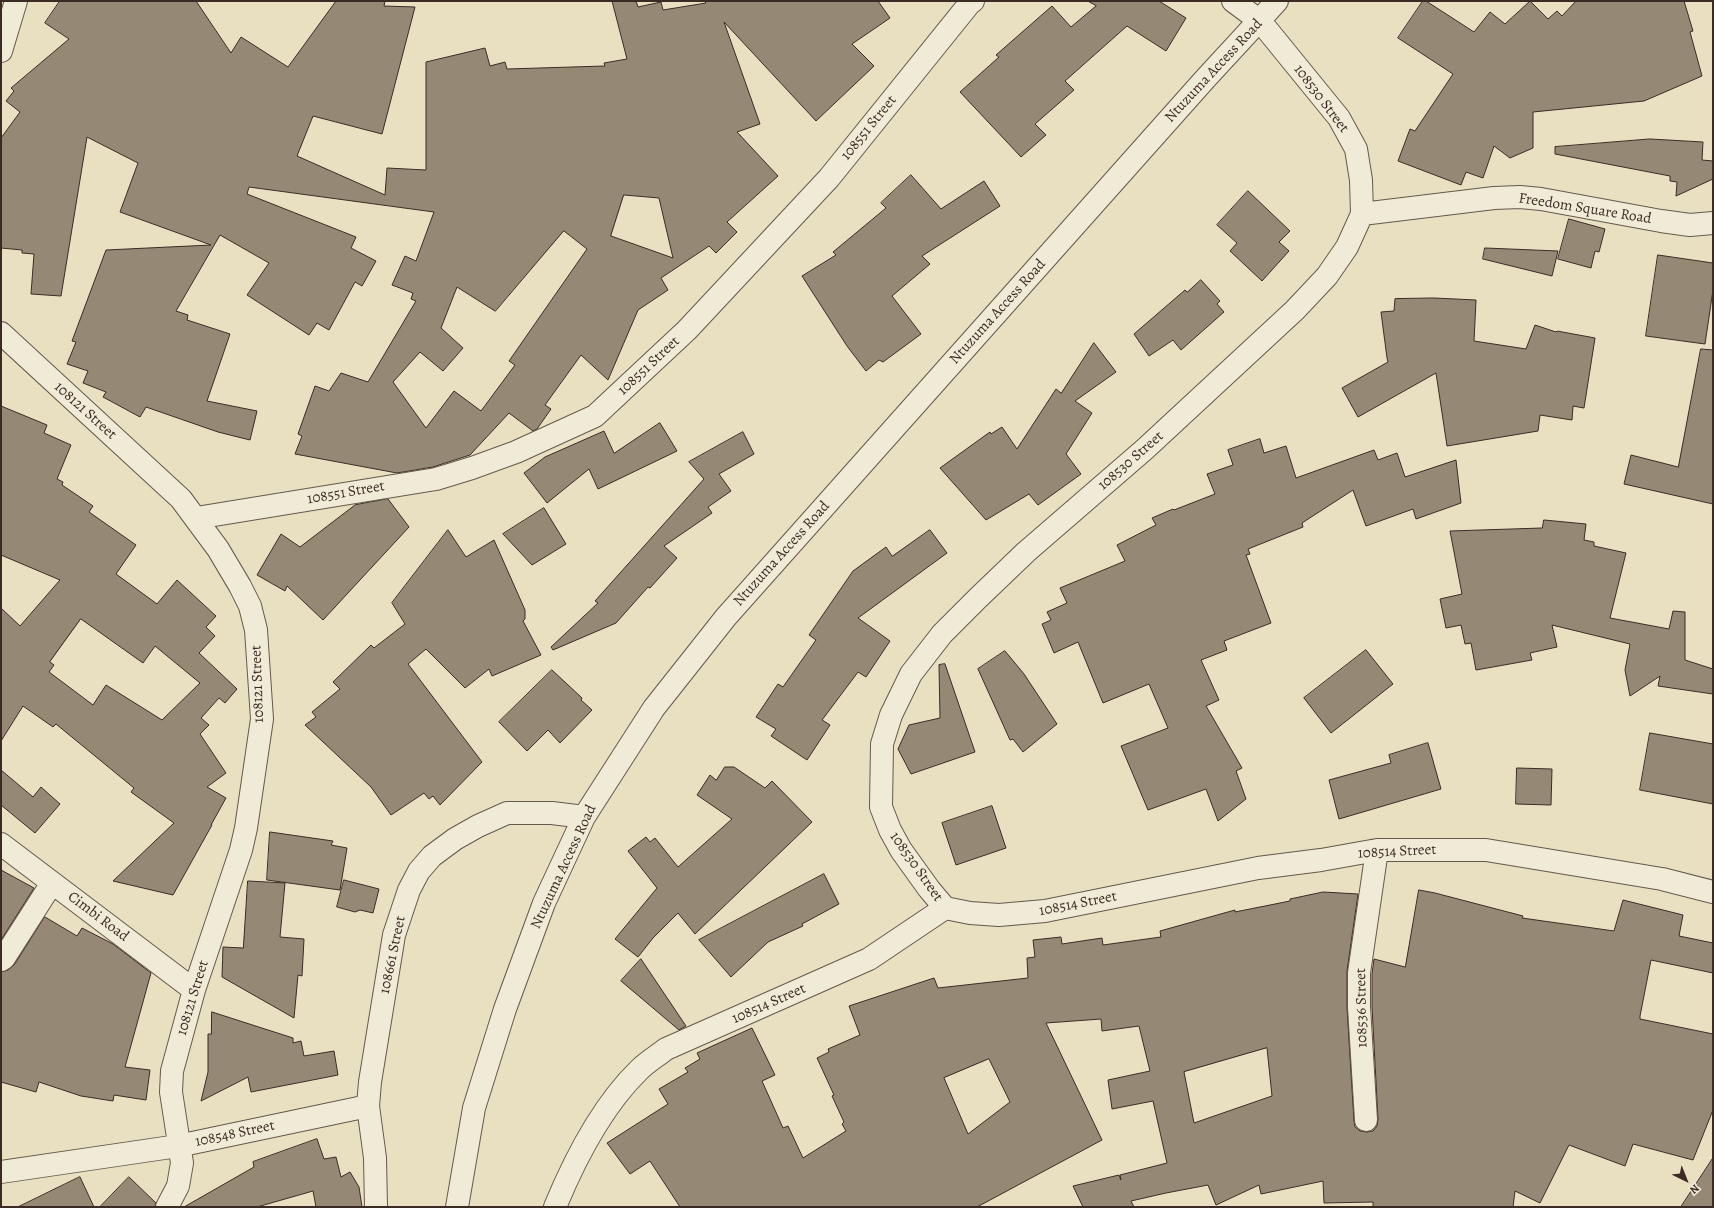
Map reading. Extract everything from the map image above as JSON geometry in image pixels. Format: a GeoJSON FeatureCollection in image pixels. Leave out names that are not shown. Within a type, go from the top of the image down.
{"type":"FeatureCollection","features":[{"type":"Feature","properties":{"kind":"street"},"geometry":{"type":"LineString","coordinates":[[1,51],[16,1]]}},
{"type":"Feature","properties":{"kind":"street"},"geometry":{"type":"LineString","coordinates":[[1233,1],[1260,21]]}},
{"type":"Feature","properties":{"kind":"street","name":"Ntuzuma Access Road"},"geometry":{"type":"LineString","coordinates":[[457,1207],[474,1108],[505,1009],[544,903],[584,817],[654,708],[726,617],[1206,78],[1277,1]]}},
{"type":"Feature","properties":{"kind":"street","name":"108551 Street"},"geometry":{"type":"LineString","coordinates":[[196,518],[436,479],[516,452],[595,416],[687,330],[829,178],[970,2]]}},
{"type":"Feature","properties":{"kind":"street","name":"108530 Street"},"geometry":{"type":"LineString","coordinates":[[945,908],[929,889],[901,850],[890,830],[881,807],[882,744],[891,715],[911,674],[942,634],[1026,552],[1145,449],[1295,310],[1327,276],[1347,247],[1362,214],[1361,180],[1356,149],[1339,118],[1260,21]]}},
{"type":"Feature","properties":{"kind":"street","name":"Freedom Square Road"},"geometry":{"type":"LineString","coordinates":[[1362,214],[1494,198],[1520,197],[1548,200],[1661,222],[1690,225],[1713,224]]}},
{"type":"Feature","properties":{"kind":"street","name":"108121 Street"},"geometry":{"type":"LineString","coordinates":[[1,333],[181,499],[218,549],[240,586],[250,606],[256,630],[262,719],[246,828],[243,843],[194,990],[172,1071],[171,1092],[178,1146],[182,1163],[178,1186],[167,1207]]}},
{"type":"Feature","properties":{"kind":"street","name":"108661 Street"},"geometry":{"type":"LineString","coordinates":[[368,1106],[370,1082],[394,935],[409,890],[419,871],[432,856],[455,839],[478,826],[507,813],[552,813],[584,817]]}},
{"type":"Feature","properties":{"kind":"street","name":"Cimbi Road"},"geometry":{"type":"LineString","coordinates":[[1,844],[194,990]]}},
{"type":"Feature","properties":{"kind":"street","name":"108514 Street"},"geometry":{"type":"LineString","coordinates":[[555,1207],[566,1179],[598,1124],[625,1085],[640,1068],[666,1049],[869,960],[945,908],[970,913],[999,915],[1045,911],[1258,868],[1321,860],[1377,850],[1486,850],[1662,879],[1713,892]]}},
{"type":"Feature","properties":{"kind":"street","name":"108536 Street"},"geometry":{"type":"LineString","coordinates":[[1366,1120],[1359,1007],[1359,973],[1377,850]]}},
{"type":"Feature","properties":{"kind":"street"},"geometry":{"type":"LineString","coordinates":[[1,960],[4,958],[52,883]]}},
{"type":"Feature","properties":{"kind":"street"},"geometry":{"type":"LineString","coordinates":[[368,1106],[375,1158],[376,1207]]}},
{"type":"Feature","properties":{"kind":"street","name":"108548 Street"},"geometry":{"type":"LineString","coordinates":[[1,1172],[178,1146],[368,1106]]}},
{"type":"Feature","properties":{"kind":"building"},"geometry":{"type":"Polygon","coordinates":[[[60,1],[196,1],[231,53],[241,37],[288,67],[336,1],[385,1],[384,6],[415,7],[382,134],[313,116],[297,156],[385,195],[387,168],[426,170],[426,62],[485,48],[490,66],[505,62],[507,69],[605,66],[604,63],[627,59],[612,1],[636,1],[638,7],[661,2],[663,10],[706,3],[704,1],[878,1],[890,18],[852,44],[874,66],[816,121],[724,22],[760,124],[737,132],[778,176],[727,222],[737,232],[716,253],[709,246],[661,278],[668,290],[638,310],[608,380],[581,355],[545,405],[551,409],[537,429],[533,431],[509,413],[470,455],[433,467],[397,473],[295,454],[302,436],[298,434],[315,386],[329,391],[341,373],[368,382],[416,301],[411,299],[413,293],[392,285],[405,256],[416,261],[434,212],[249,187],[247,194],[356,237],[351,248],[376,261],[362,286],[355,282],[329,330],[317,323],[309,335],[247,295],[269,263],[220,235],[176,311],[188,315],[187,320],[230,334],[207,401],[257,411],[250,440],[218,432],[146,407],[140,417],[103,397],[106,392],[83,383],[88,371],[67,364],[76,342],[72,341],[106,250],[211,245],[120,212],[138,163],[87,137],[61,296],[31,294],[34,254],[22,253],[22,250],[1,248],[1,138],[20,112],[6,101],[14,91],[11,88],[69,39],[45,23],[60,1]],[[624,195],[611,236],[673,258],[659,198],[624,195]],[[564,231],[495,311],[457,287],[441,328],[463,348],[443,371],[420,352],[393,382],[426,428],[454,391],[481,411],[515,365],[509,361],[587,249],[564,231]]]}},
{"type":"Feature","properties":{"kind":"building"},"geometry":{"type":"Polygon","coordinates":[[[1088,1],[1159,1],[1186,18],[1166,51],[1127,26],[1065,81],[1074,90],[1035,124],[1046,135],[1021,157],[960,92],[999,57],[996,55],[1052,6],[1071,27],[1096,6],[1088,1]]]}},
{"type":"Feature","properties":{"kind":"building"},"geometry":{"type":"Polygon","coordinates":[[[1423,1],[1426,1],[1474,32],[1490,12],[1505,24],[1530,1],[1548,19],[1557,11],[1562,16],[1576,1],[1684,1],[1693,31],[1690,32],[1702,76],[1644,101],[1533,112],[1533,148],[1510,158],[1494,146],[1483,178],[1466,172],[1461,185],[1398,161],[1410,129],[1415,131],[1453,74],[1398,38],[1423,1]]]}},
{"type":"Feature","properties":{"kind":"building"},"geometry":{"type":"Polygon","coordinates":[[[1650,139],[1703,142],[1702,160],[1713,161],[1713,179],[1676,196],[1677,182],[1670,181],[1670,176],[1555,154],[1555,147],[1650,139]]]}},
{"type":"Feature","properties":{"kind":"building"},"geometry":{"type":"Polygon","coordinates":[[[911,175],[941,209],[984,181],[1000,206],[922,256],[930,264],[892,296],[921,334],[883,362],[879,360],[866,371],[847,346],[802,276],[836,255],[833,252],[886,208],[881,203],[911,175]]]}},
{"type":"Feature","properties":{"kind":"building"},"geometry":{"type":"Polygon","coordinates":[[[1248,191],[1290,231],[1279,242],[1289,251],[1262,281],[1230,251],[1237,243],[1217,225],[1248,191]]]}},
{"type":"Feature","properties":{"kind":"building"},"geometry":{"type":"Polygon","coordinates":[[[1569,219],[1605,229],[1599,252],[1595,251],[1591,268],[1558,259],[1569,219]]]}},
{"type":"Feature","properties":{"kind":"building"},"geometry":{"type":"Polygon","coordinates":[[[1485,248],[1558,251],[1552,276],[1483,259],[1485,248]]]}},
{"type":"Feature","properties":{"kind":"building"},"geometry":{"type":"Polygon","coordinates":[[[1658,255],[1713,263],[1713,290],[1705,344],[1646,336],[1658,255]]]}},
{"type":"Feature","properties":{"kind":"building"},"geometry":{"type":"Polygon","coordinates":[[[1201,280],[1220,301],[1217,304],[1224,312],[1181,350],[1173,340],[1149,356],[1134,334],[1185,290],[1187,292],[1201,280]]]}},
{"type":"Feature","properties":{"kind":"building"},"geometry":{"type":"Polygon","coordinates":[[[1434,298],[1476,300],[1474,341],[1526,349],[1535,325],[1556,332],[1595,338],[1584,408],[1573,406],[1572,420],[1540,415],[1538,431],[1447,446],[1436,373],[1358,417],[1342,388],[1388,362],[1381,312],[1394,311],[1395,299],[1434,298]]]}},
{"type":"Feature","properties":{"kind":"building"},"geometry":{"type":"Polygon","coordinates":[[[1094,343],[1116,372],[1075,401],[1092,413],[1066,454],[1081,474],[1038,505],[1029,494],[986,520],[940,468],[990,432],[991,434],[1002,427],[1017,449],[1056,389],[1061,393],[1094,343]]]}},
{"type":"Feature","properties":{"kind":"building"},"geometry":{"type":"Polygon","coordinates":[[[1701,349],[1713,350],[1713,504],[1624,484],[1631,455],[1678,467],[1701,349]]]}},
{"type":"Feature","properties":{"kind":"building"},"geometry":{"type":"Polygon","coordinates":[[[1,406],[47,425],[44,433],[71,445],[57,479],[63,482],[62,485],[93,506],[89,512],[136,545],[116,574],[157,604],[177,580],[216,616],[206,627],[215,636],[199,653],[237,689],[225,703],[219,698],[201,718],[209,725],[200,734],[226,773],[207,787],[226,798],[173,895],[113,881],[174,823],[131,792],[134,788],[56,724],[53,727],[23,706],[1,741],[1,608],[20,626],[60,580],[1,555],[1,406]],[[81,619],[50,662],[54,665],[49,672],[93,705],[106,685],[162,720],[200,683],[155,646],[143,663],[81,619]]]}},
{"type":"Feature","properties":{"kind":"building"},"geometry":{"type":"Polygon","coordinates":[[[660,423],[677,451],[598,489],[589,469],[547,503],[524,473],[545,457],[604,431],[614,453],[660,423]]]}},
{"type":"Feature","properties":{"kind":"building"},"geometry":{"type":"Polygon","coordinates":[[[743,432],[754,454],[719,474],[731,491],[708,507],[712,513],[664,546],[677,558],[650,588],[648,587],[616,623],[553,650],[551,647],[598,603],[595,601],[704,479],[689,462],[743,432]]]}},
{"type":"Feature","properties":{"kind":"building"},"geometry":{"type":"Polygon","coordinates":[[[1260,439],[1264,453],[1286,446],[1296,478],[1374,450],[1378,460],[1397,453],[1405,477],[1456,460],[1461,503],[1416,519],[1413,509],[1366,526],[1353,490],[1302,523],[1303,527],[1248,549],[1250,554],[1246,555],[1271,623],[1224,641],[1227,650],[1201,660],[1219,700],[1206,706],[1242,768],[1236,771],[1246,799],[1218,821],[1206,789],[1148,810],[1121,746],[1168,728],[1149,684],[1103,703],[1078,642],[1054,653],[1042,624],[1051,620],[1047,612],[1067,603],[1060,588],[1125,561],[1117,545],[1156,525],[1152,518],[1215,494],[1207,474],[1233,465],[1228,450],[1260,439]]]}},
{"type":"Feature","properties":{"kind":"building"},"geometry":{"type":"Polygon","coordinates":[[[388,499],[409,527],[323,620],[287,586],[285,591],[257,575],[281,534],[300,547],[355,505],[388,499]]]}},
{"type":"Feature","properties":{"kind":"building"},"geometry":{"type":"Polygon","coordinates":[[[544,508],[566,544],[532,565],[503,534],[544,508]]]}},
{"type":"Feature","properties":{"kind":"building"},"geometry":{"type":"Polygon","coordinates":[[[1544,520],[1586,524],[1584,540],[1594,542],[1594,546],[1626,553],[1610,618],[1669,629],[1673,611],[1685,612],[1685,660],[1713,669],[1713,694],[1658,686],[1660,676],[1630,696],[1625,670],[1630,644],[1552,625],[1557,647],[1530,653],[1532,660],[1476,670],[1471,643],[1465,644],[1461,625],[1446,628],[1440,599],[1462,594],[1450,531],[1542,528],[1544,520]]]}},
{"type":"Feature","properties":{"kind":"building"},"geometry":{"type":"Polygon","coordinates":[[[448,530],[466,557],[494,540],[525,610],[525,619],[523,621],[541,655],[492,676],[489,669],[465,688],[426,649],[408,664],[482,762],[440,805],[433,796],[429,799],[424,793],[391,815],[371,787],[305,725],[316,717],[312,712],[340,689],[333,682],[371,645],[374,648],[405,624],[392,603],[448,530]]]}},
{"type":"Feature","properties":{"kind":"building"},"geometry":{"type":"Polygon","coordinates":[[[930,530],[947,553],[858,618],[890,641],[866,677],[858,672],[822,720],[830,725],[807,760],[771,736],[776,729],[756,717],[778,684],[783,687],[816,640],[809,635],[853,571],[886,547],[892,556],[930,530]]]}},
{"type":"Feature","properties":{"kind":"building"},"geometry":{"type":"Polygon","coordinates":[[[1366,650],[1393,684],[1331,733],[1304,698],[1366,650]]]}},
{"type":"Feature","properties":{"kind":"building"},"geometry":{"type":"Polygon","coordinates":[[[1005,651],[1024,674],[1057,724],[1023,752],[1013,739],[1010,740],[978,669],[1005,651]]]}},
{"type":"Feature","properties":{"kind":"building"},"geometry":{"type":"Polygon","coordinates":[[[945,664],[975,752],[911,774],[898,749],[909,725],[940,718],[939,665],[945,664]]]}},
{"type":"Feature","properties":{"kind":"building"},"geometry":{"type":"Polygon","coordinates":[[[552,670],[582,698],[581,700],[592,710],[560,743],[548,730],[527,751],[499,722],[552,670]]]}},
{"type":"Feature","properties":{"kind":"building"},"geometry":{"type":"Polygon","coordinates":[[[1650,733],[1713,744],[1713,804],[1640,790],[1650,733]]]}},
{"type":"Feature","properties":{"kind":"building"},"geometry":{"type":"Polygon","coordinates":[[[1428,743],[1441,789],[1339,819],[1329,780],[1391,763],[1389,755],[1428,743]]]}},
{"type":"Feature","properties":{"kind":"building"},"geometry":{"type":"Polygon","coordinates":[[[725,767],[734,767],[765,788],[772,781],[812,822],[695,934],[678,913],[653,938],[638,957],[615,939],[657,888],[628,851],[646,837],[650,842],[655,838],[678,867],[732,819],[697,795],[710,775],[716,780],[725,767]]]}},
{"type":"Feature","properties":{"kind":"building"},"geometry":{"type":"Polygon","coordinates":[[[1517,768],[1552,769],[1551,805],[1516,804],[1517,768]]]}},
{"type":"Feature","properties":{"kind":"building"},"geometry":{"type":"Polygon","coordinates":[[[1,770],[33,797],[41,787],[60,804],[35,833],[1,805],[1,770]]]}},
{"type":"Feature","properties":{"kind":"building"},"geometry":{"type":"Polygon","coordinates":[[[992,806],[1006,848],[956,865],[942,823],[992,806]]]}},
{"type":"Feature","properties":{"kind":"building"},"geometry":{"type":"Polygon","coordinates":[[[270,832],[333,841],[331,845],[347,848],[340,890],[267,880],[270,832]]]}},
{"type":"Feature","properties":{"kind":"building"},"geometry":{"type":"Polygon","coordinates":[[[1,870],[34,888],[1,940],[1,870]]]}},
{"type":"Feature","properties":{"kind":"building"},"geometry":{"type":"Polygon","coordinates":[[[824,874],[839,904],[802,924],[803,926],[768,942],[731,977],[699,940],[824,874]]]}},
{"type":"Feature","properties":{"kind":"building"},"geometry":{"type":"Polygon","coordinates":[[[344,880],[379,889],[373,913],[360,910],[355,912],[337,907],[344,880]]]}},
{"type":"Feature","properties":{"kind":"building"},"geometry":{"type":"Polygon","coordinates":[[[248,881],[285,883],[280,937],[304,939],[302,976],[298,975],[294,1018],[222,977],[223,947],[243,948],[248,881]]]}},
{"type":"Feature","properties":{"kind":"building"},"geometry":{"type":"Polygon","coordinates":[[[1419,890],[1523,916],[1522,918],[1614,931],[1623,900],[1683,915],[1679,936],[1713,943],[1713,973],[1651,960],[1640,1019],[1713,1034],[1713,1110],[1693,1160],[1633,1144],[1625,1166],[1569,1145],[1540,1203],[1515,1191],[1513,1207],[1373,1207],[1373,1202],[1324,1203],[1323,1181],[1261,1194],[1259,1185],[1216,1205],[1208,1185],[1131,1201],[1134,1207],[1083,1207],[1073,1186],[1119,1175],[1121,1180],[1120,1175],[1167,1163],[1153,1101],[1112,1109],[1108,1080],[1150,1071],[1139,1026],[1102,1031],[1101,1019],[1046,1023],[1102,1140],[977,1207],[680,1207],[650,1161],[630,1174],[607,1143],[668,1104],[659,1089],[688,1072],[685,1068],[700,1059],[697,1053],[752,1028],[775,1075],[762,1081],[783,1128],[788,1126],[803,1158],[846,1131],[842,1124],[844,1122],[832,1096],[834,1095],[817,1058],[829,1052],[828,1049],[860,1035],[849,1006],[934,978],[938,988],[1028,978],[1027,958],[1035,957],[1033,940],[1061,937],[1062,944],[1102,938],[1103,945],[1161,937],[1160,931],[1235,910],[1235,912],[1290,901],[1290,899],[1323,892],[1358,894],[1347,971],[1347,1008],[1354,1121],[1355,1127],[1360,1131],[1373,1131],[1377,1126],[1378,1119],[1372,1007],[1372,974],[1374,959],[1405,967],[1419,890]],[[1267,1048],[1184,1072],[1194,1123],[1272,1096],[1267,1048]],[[989,1059],[944,1078],[968,1134],[1010,1102],[989,1059]]]}},
{"type":"Feature","properties":{"kind":"building"},"geometry":{"type":"Polygon","coordinates":[[[45,917],[77,936],[82,928],[113,944],[151,973],[125,1067],[150,1070],[146,1100],[114,1095],[113,1101],[81,1096],[39,1082],[36,1092],[1,1082],[1,972],[8,970],[14,965],[45,917]]]}},
{"type":"Feature","properties":{"kind":"building"},"geometry":{"type":"Polygon","coordinates":[[[641,959],[686,1026],[679,1030],[621,981],[641,959]]]}},
{"type":"Feature","properties":{"kind":"building"},"geometry":{"type":"Polygon","coordinates":[[[212,1012],[293,1038],[293,1043],[301,1041],[304,1056],[334,1051],[338,1075],[251,1092],[248,1077],[201,1101],[208,1072],[208,1034],[211,1034],[212,1012]]]}},
{"type":"Feature","properties":{"kind":"building"},"geometry":{"type":"Polygon","coordinates":[[[317,1139],[324,1159],[336,1157],[341,1177],[350,1172],[359,1187],[362,1207],[316,1207],[313,1191],[257,1207],[184,1207],[254,1167],[253,1162],[317,1139]]]}},
{"type":"Feature","properties":{"kind":"building"},"geometry":{"type":"Polygon","coordinates":[[[1713,1158],[1713,1207],[1681,1207],[1713,1158]]]}},
{"type":"Feature","properties":{"kind":"building"},"geometry":{"type":"Polygon","coordinates":[[[80,1177],[94,1207],[18,1207],[80,1177]]]}},
{"type":"Feature","properties":{"kind":"building"},"geometry":{"type":"Polygon","coordinates":[[[129,1177],[156,1203],[155,1207],[100,1207],[129,1177]]]}}]}
